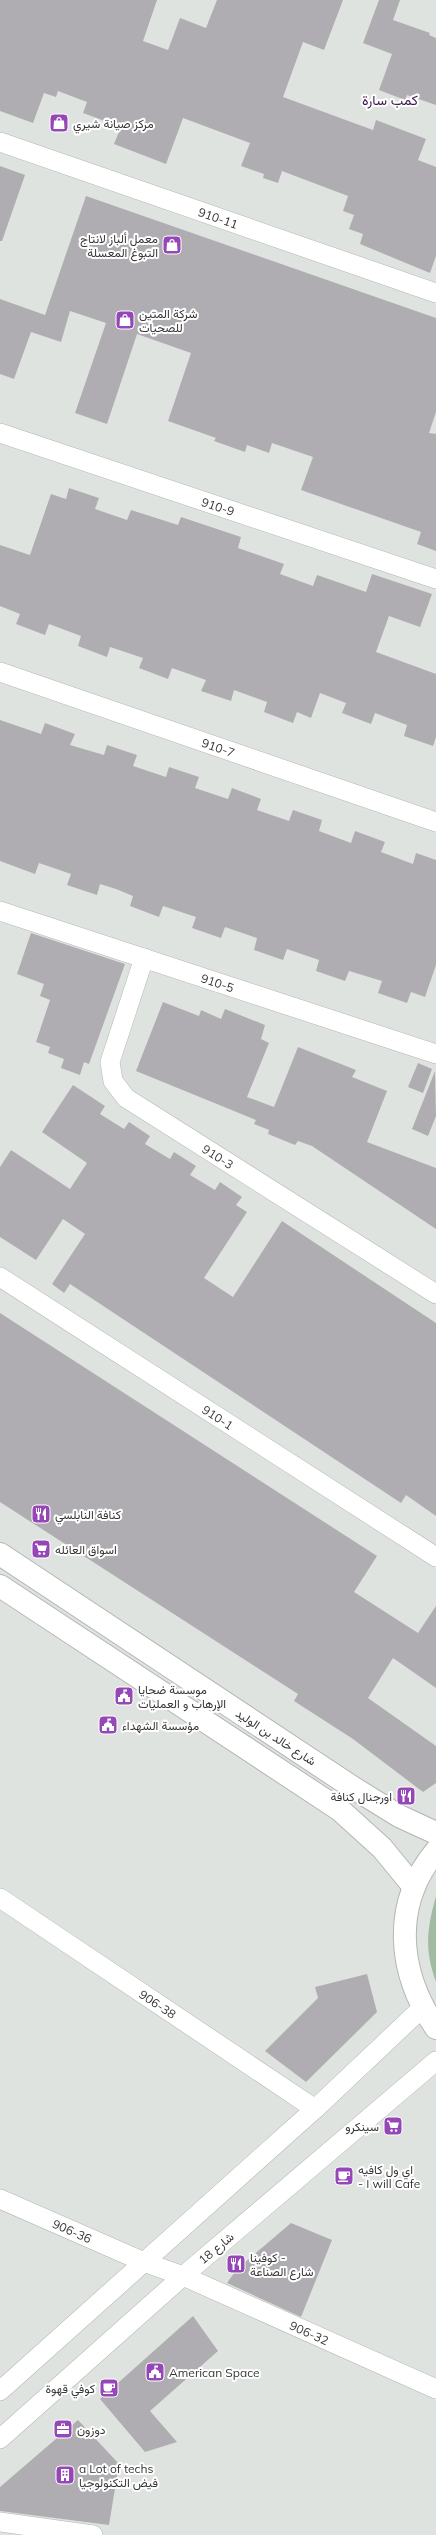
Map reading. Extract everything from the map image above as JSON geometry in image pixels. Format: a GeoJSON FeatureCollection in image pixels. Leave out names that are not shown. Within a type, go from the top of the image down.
{"type":"FeatureCollection","features":[{"type":"Feature","properties":{"kind":"main road","name":"شارع خالد بن الوليد"},"geometry":{"type":"LineString","coordinates":[[0,1554],[352,1787],[399,1816],[436,1833]]}},
{"type":"Feature","properties":{"kind":"main road"},"geometry":{"type":"LineString","coordinates":[[0,1586],[340,1810],[382,1848],[414,1887]]}},
{"type":"Feature","properties":{"kind":"main road"},"geometry":{"type":"LineString","coordinates":[[436,1851],[428,1861],[414,1887],[404,1928],[407,1969],[422,2008],[436,2028]]}},
{"type":"Feature","properties":{"kind":"street","name":"910-11"},"geometry":{"type":"LineString","coordinates":[[0,142],[436,293]]}},
{"type":"Feature","properties":{"kind":"street","name":"910-9"},"geometry":{"type":"LineString","coordinates":[[0,433],[436,580]]}},
{"type":"Feature","properties":{"kind":"street","name":"910-7"},"geometry":{"type":"LineString","coordinates":[[0,672],[436,822]]}},
{"type":"Feature","properties":{"kind":"street","name":"910-5"},"geometry":{"type":"LineString","coordinates":[[0,911],[436,1054]]}},
{"type":"Feature","properties":{"kind":"street","name":"910-3"},"geometry":{"type":"LineString","coordinates":[[144,958],[110,1062],[113,1081],[126,1098],[436,1294]]}},
{"type":"Feature","properties":{"kind":"street","name":"910-1"},"geometry":{"type":"LineString","coordinates":[[0,1277],[436,1557]]}},
{"type":"Feature","properties":{"kind":"street","name":"906-38"},"geometry":{"type":"LineString","coordinates":[[0,1898],[315,2109]]}},
{"type":"Feature","properties":{"kind":"street"},"geometry":{"type":"LineString","coordinates":[[0,2391],[315,2109],[422,2008]]}},
{"type":"Feature","properties":{"kind":"street","name":"شارع 18"},"geometry":{"type":"LineString","coordinates":[[0,2439],[183,2276],[436,2061]]}},
{"type":"Feature","properties":{"kind":"street","name":"906-36"},"geometry":{"type":"LineString","coordinates":[[0,2199],[144,2262],[183,2276]]}},
{"type":"Feature","properties":{"kind":"street","name":"906-32"},"geometry":{"type":"LineString","coordinates":[[183,2276],[436,2389]]}},
{"type":"Feature","properties":{"kind":"street"},"geometry":{"type":"LineString","coordinates":[[0,2522],[93,2535]]}},
{"type":"Feature","properties":{"kind":"green space"},"geometry":{"type":"Polygon","coordinates":[[[436,1896],[436,1982],[428,1949],[428,1939],[436,1896]]]}},
{"type":"Feature","properties":{"kind":"building"},"geometry":{"type":"Polygon","coordinates":[[[0,0],[157,0],[143,41],[168,50],[180,18],[206,28],[217,0],[343,0],[324,50],[303,42],[283,97],[373,130],[376,120],[426,139],[418,160],[436,167],[436,256],[430,273],[360,244],[363,234],[349,229],[354,215],[343,211],[348,196],[282,171],[278,183],[263,178],[264,174],[241,166],[250,143],[183,118],[166,164],[114,144],[121,127],[83,113],[87,102],[58,91],[56,97],[44,93],[33,123],[0,111],[0,0]]]}},
{"type":"Feature","properties":{"kind":"building"},"geometry":{"type":"Polygon","coordinates":[[[379,0],[400,0],[393,20],[430,33],[429,35],[436,38],[436,105],[407,95],[405,100],[379,90],[392,54],[363,43],[379,0]]]}},
{"type":"Feature","properties":{"kind":"building"},"geometry":{"type":"Polygon","coordinates":[[[0,166],[25,175],[2,241],[0,241],[0,166]]]}},
{"type":"Feature","properties":{"kind":"building"},"geometry":{"type":"Polygon","coordinates":[[[86,196],[436,318],[436,412],[429,433],[436,434],[436,551],[417,544],[421,532],[301,490],[313,457],[272,443],[269,453],[247,445],[245,452],[214,441],[216,438],[168,421],[191,353],[137,334],[107,424],[75,413],[106,323],[70,311],[61,342],[31,332],[14,379],[0,374],[0,299],[45,315],[86,196]]]}},
{"type":"Feature","properties":{"kind":"building"},"geometry":{"type":"Polygon","coordinates":[[[69,488],[99,498],[95,509],[127,520],[131,510],[178,525],[181,517],[241,537],[238,548],[284,564],[280,574],[313,586],[317,575],[366,592],[372,574],[432,594],[420,627],[389,616],[376,652],[436,674],[436,737],[433,746],[404,736],[407,725],[375,713],[371,724],[342,713],[346,703],[320,693],[311,718],[297,712],[293,723],[264,712],[267,702],[234,690],[231,701],[201,691],[206,680],[172,668],[168,679],[139,668],[143,658],[110,647],[107,657],[78,646],[81,636],[49,624],[45,635],[16,624],[20,614],[0,606],[0,545],[30,555],[51,494],[66,499],[69,488]]]}},
{"type":"Feature","properties":{"kind":"building"},"geometry":{"type":"Polygon","coordinates":[[[0,720],[41,734],[45,723],[75,734],[70,745],[104,755],[107,745],[137,755],[133,766],[166,777],[169,767],[199,777],[195,788],[228,799],[232,788],[261,799],[257,810],[289,821],[293,810],[322,820],[319,831],[351,843],[355,831],[385,842],[381,852],[413,864],[416,853],[436,860],[436,965],[425,997],[411,992],[407,1003],[378,993],[382,981],[349,971],[345,981],[316,971],[319,960],[287,949],[283,960],[254,950],[257,938],[225,927],[221,938],[192,928],[196,917],[163,906],[159,917],[130,906],[133,896],[116,889],[100,884],[97,895],[67,885],[71,874],[39,863],[35,874],[0,861],[0,720]]]}},
{"type":"Feature","properties":{"kind":"building"},"geometry":{"type":"Polygon","coordinates":[[[31,933],[125,964],[89,1064],[84,1062],[80,1075],[61,1068],[64,1059],[48,1053],[50,1047],[36,1042],[50,1000],[40,996],[44,984],[17,974],[31,933]]]}},
{"type":"Feature","properties":{"kind":"building"},"geometry":{"type":"Polygon","coordinates":[[[163,1002],[199,1016],[201,1010],[221,1019],[225,1009],[265,1025],[261,1039],[269,1043],[247,1097],[274,1107],[298,1047],[356,1070],[352,1077],[387,1091],[367,1142],[436,1168],[436,1229],[312,1146],[298,1141],[295,1145],[268,1134],[269,1130],[254,1124],[256,1120],[136,1071],[163,1002]]]}},
{"type":"Feature","properties":{"kind":"building"},"geometry":{"type":"Polygon","coordinates":[[[418,1063],[432,1069],[423,1093],[408,1087],[418,1063]]]}},
{"type":"Feature","properties":{"kind":"building"},"geometry":{"type":"Polygon","coordinates":[[[435,1071],[436,1116],[428,1136],[412,1129],[435,1071]]]}},
{"type":"Feature","properties":{"kind":"building"},"geometry":{"type":"Polygon","coordinates":[[[73,1085],[105,1106],[100,1114],[124,1129],[129,1122],[150,1136],[145,1144],[170,1159],[174,1152],[196,1166],[190,1175],[215,1190],[220,1182],[242,1197],[236,1205],[247,1212],[204,1278],[233,1297],[282,1221],[436,1323],[436,1516],[406,1495],[401,1503],[70,1284],[64,1293],[52,1284],[85,1234],[63,1219],[36,1260],[0,1237],[0,1167],[11,1150],[70,1189],[87,1163],[42,1132],[73,1085]]]}},
{"type":"Feature","properties":{"kind":"building"},"geometry":{"type":"Polygon","coordinates":[[[0,1313],[377,1556],[354,1592],[418,1633],[436,1606],[436,1688],[393,1658],[368,1698],[436,1746],[436,1783],[423,1792],[353,1739],[294,1701],[298,1694],[0,1502],[0,1313]]]}},
{"type":"Feature","properties":{"kind":"building"},"geometry":{"type":"Polygon","coordinates":[[[367,1974],[377,2012],[306,2082],[265,2051],[318,1998],[315,1987],[367,1974]]]}},
{"type":"Feature","properties":{"kind":"building"},"geometry":{"type":"Polygon","coordinates":[[[291,2223],[332,2240],[301,2317],[227,2283],[237,2269],[291,2223]]]}},
{"type":"Feature","properties":{"kind":"building"},"geometry":{"type":"Polygon","coordinates":[[[193,2316],[218,2351],[150,2411],[177,2442],[145,2452],[100,2399],[193,2316]]]}},
{"type":"Feature","properties":{"kind":"building","name":"a Lot of techs فيض التكنولوجيا"},"geometry":{"type":"Polygon","coordinates":[[[78,2420],[119,2464],[109,2525],[0,2511],[0,2487],[78,2420]]]}},
{"type":"Feature","properties":{"kind":"place","name":"مركز صيانة شيري"},"geometry":{"type":"Point","coordinates":[59,123]}},
{"type":"Feature","properties":{"kind":"place","name":"معمل ألباز لانتاج التبوغ المعسلة"},"geometry":{"type":"Point","coordinates":[172,245]}},
{"type":"Feature","properties":{"kind":"place","name":"شركة المتين للصحيات"},"geometry":{"type":"Point","coordinates":[125,320]}},
{"type":"Feature","properties":{"kind":"place","name":"كنافة النابلسي"},"geometry":{"type":"Point","coordinates":[41,1514]}},
{"type":"Feature","properties":{"kind":"place","name":"اسواق العائله"},"geometry":{"type":"Point","coordinates":[41,1549]}},
{"type":"Feature","properties":{"kind":"place","name":"موسسة ضحايا الإرهاب و العمليات"},"geometry":{"type":"Point","coordinates":[124,1696]}},
{"type":"Feature","properties":{"kind":"place","name":"مؤسسة الشهداء"},"geometry":{"type":"Point","coordinates":[108,1725]}},
{"type":"Feature","properties":{"kind":"place","name":"اورجنال كنافة"},"geometry":{"type":"Point","coordinates":[406,1796]}},
{"type":"Feature","properties":{"kind":"place","name":"سينكرو"},"geometry":{"type":"Point","coordinates":[393,2126]}},
{"type":"Feature","properties":{"kind":"place","name":"اي ول كافيه - I will Cafe"},"geometry":{"type":"Point","coordinates":[344,2176]}},
{"type":"Feature","properties":{"kind":"place","name":"كوفينا - شارع الصناعة"},"geometry":{"type":"Point","coordinates":[236,2264]}},
{"type":"Feature","properties":{"kind":"place","name":"American Space"},"geometry":{"type":"Point","coordinates":[155,2372]}},
{"type":"Feature","properties":{"kind":"place","name":"كوفي قهوة"},"geometry":{"type":"Point","coordinates":[109,2388]}},
{"type":"Feature","properties":{"kind":"place","name":"دوزون"},"geometry":{"type":"Point","coordinates":[63,2429]}},
{"type":"Feature","properties":{"kind":"place","name":"a Lot of techs فيض التكنولوجيا"},"geometry":{"type":"Point","coordinates":[65,2475]}},
{"type":"Feature","properties":{"kind":"district","name":"كمب سارة"},"geometry":{"type":"Point","coordinates":[390,100]}}]}
